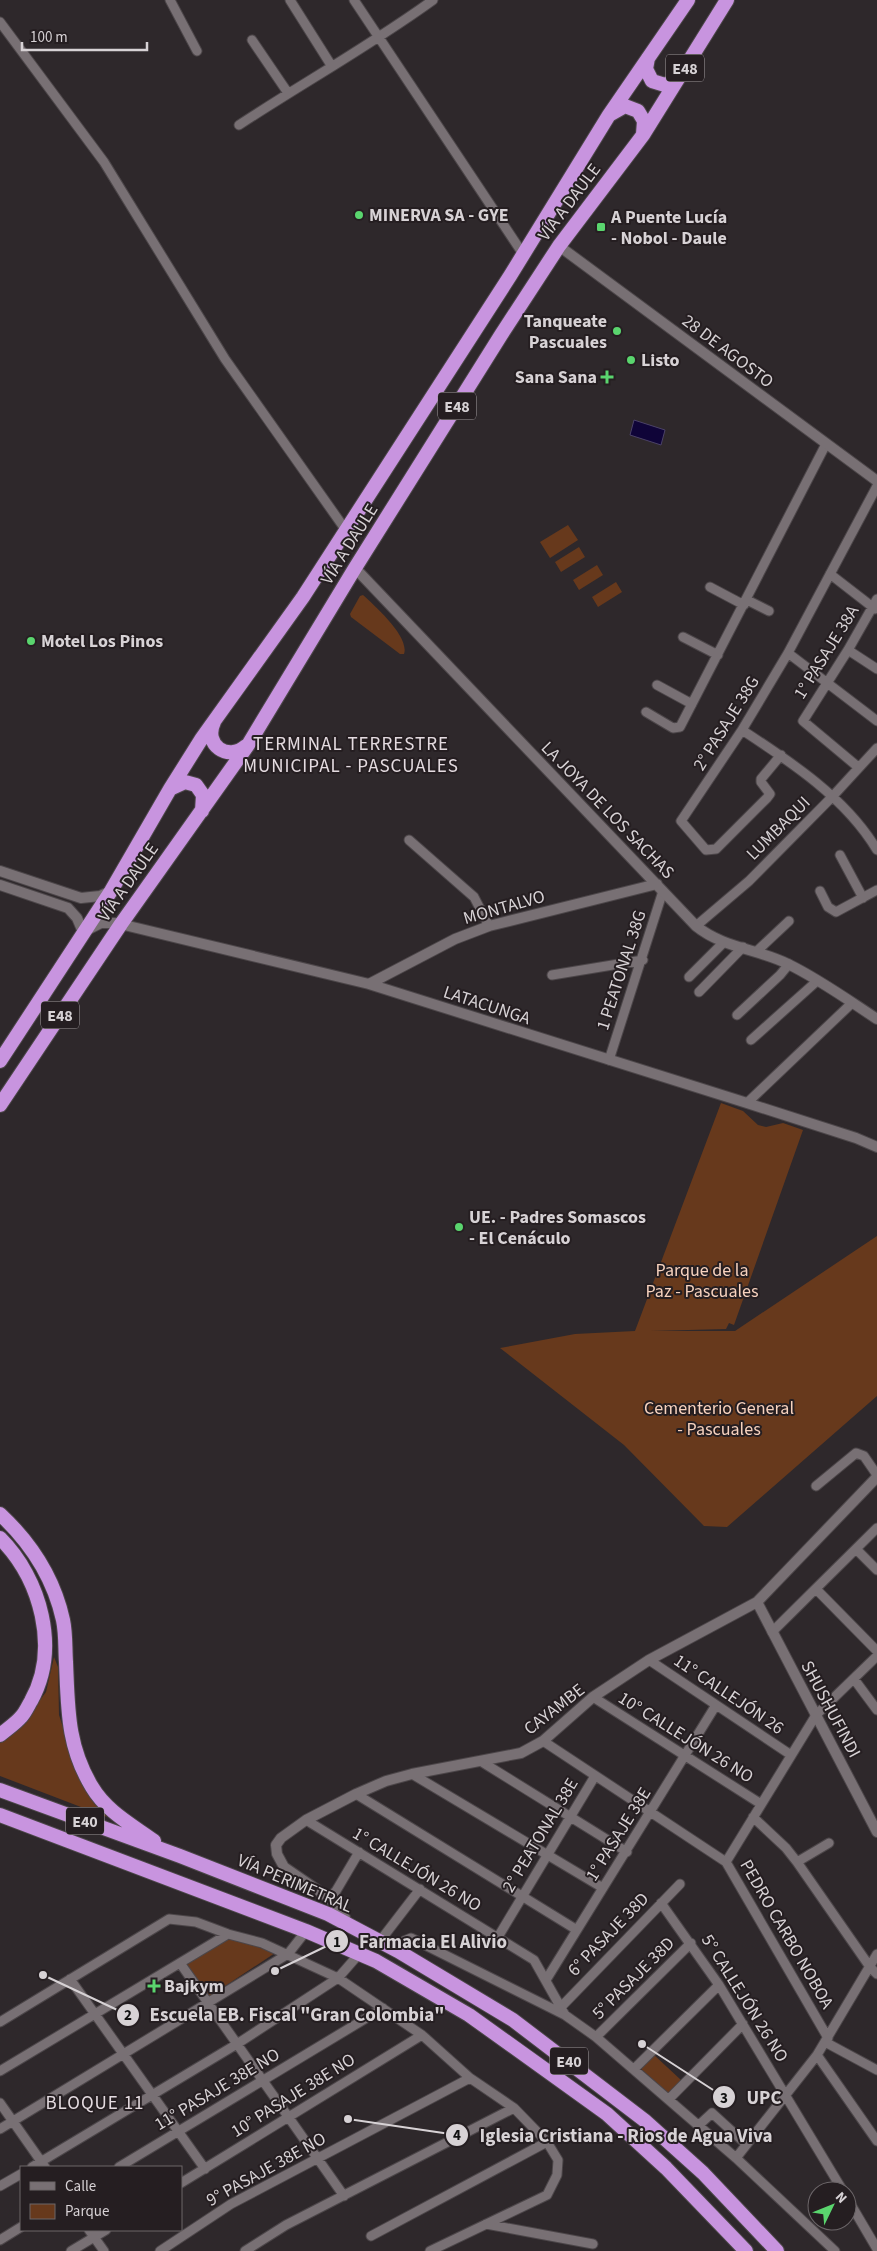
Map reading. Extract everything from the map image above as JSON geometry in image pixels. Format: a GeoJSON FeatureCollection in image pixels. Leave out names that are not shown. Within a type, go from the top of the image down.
{"type":"FeatureCollection","features":[{"type":"Feature","properties":{"kind":"highway","name":"VÍA A DAULE"},"geometry":{"type":"LineString","coordinates":[[0,1061],[111,890],[170,789],[216,717],[303,597],[523,254],[609,115],[688,0]]}},
{"type":"Feature","properties":{"kind":"highway","name":"VÍA A DAULE"},"geometry":{"type":"LineString","coordinates":[[0,1105],[121,924],[248,745],[355,568],[560,246],[643,135],[727,0]]}},
{"type":"Feature","properties":{"kind":"highway"},"geometry":{"type":"LineString","coordinates":[[650,55],[646,69],[652,81],[665,85],[677,80]]}},
{"type":"Feature","properties":{"kind":"highway"},"geometry":{"type":"LineString","coordinates":[[609,115],[625,106],[638,111],[644,121],[643,135]]}},
{"type":"Feature","properties":{"kind":"highway"},"geometry":{"type":"LineString","coordinates":[[216,717],[211,735],[213,743],[219,750],[227,754],[236,753],[248,745]]}},
{"type":"Feature","properties":{"kind":"highway"},"geometry":{"type":"LineString","coordinates":[[170,789],[174,785],[185,782],[196,786],[204,800],[202,811]]}},
{"type":"Feature","properties":{"kind":"highway"},"geometry":{"type":"LineString","coordinates":[[0,1514],[17,1530],[52,1584],[64,1622],[71,1741],[92,1788],[111,1810],[169,1852]]}},
{"type":"Feature","properties":{"kind":"highway"},"geometry":{"type":"LineString","coordinates":[[0,1538],[18,1560],[34,1590],[42,1615],[46,1640],[38,1687],[22,1716],[0,1735]]}},
{"type":"Feature","properties":{"kind":"highway","name":"VÍA PERIMETRAL"},"geometry":{"type":"LineString","coordinates":[[0,1790],[169,1852],[328,1914],[398,1951],[513,2020],[644,2120],[703,2173],[777,2251]]}},
{"type":"Feature","properties":{"kind":"highway","name":"E40"},"geometry":{"type":"LineString","coordinates":[[0,1815],[306,1931],[360,1954],[376,1961],[469,2015],[607,2114],[666,2168],[746,2251]]}},
{"type":"Feature","properties":{"kind":"highway"},"geometry":{"type":"LineString","coordinates":[[0,1819],[25,1824]]}},
{"type":"Feature","properties":{"kind":"street"},"geometry":{"type":"LineString","coordinates":[[290,0],[331,65]]}},
{"type":"Feature","properties":{"kind":"street"},"geometry":{"type":"LineString","coordinates":[[354,0],[523,254]]}},
{"type":"Feature","properties":{"kind":"street"},"geometry":{"type":"LineString","coordinates":[[239,125],[433,0]]}},
{"type":"Feature","properties":{"kind":"street"},"geometry":{"type":"LineString","coordinates":[[172,1],[197,51]]}},
{"type":"Feature","properties":{"kind":"street"},"geometry":{"type":"LineString","coordinates":[[0,22],[104,162],[225,359],[345,529]]}},
{"type":"Feature","properties":{"kind":"street"},"geometry":{"type":"LineString","coordinates":[[252,40],[288,93]]}},
{"type":"Feature","properties":{"kind":"street","name":"28 DE AGOSTO"},"geometry":{"type":"LineString","coordinates":[[560,246],[877,481]]}},
{"type":"Feature","properties":{"kind":"street"},"geometry":{"type":"LineString","coordinates":[[646,712],[673,728],[678,728],[746,602],[826,444]]}},
{"type":"Feature","properties":{"kind":"street","name":"2° PASAJE 38G"},"geometry":{"type":"LineString","coordinates":[[781,755],[761,782],[770,794],[767,798],[716,849],[706,850],[681,821],[742,730],[788,653],[877,486]]}},
{"type":"Feature","properties":{"kind":"street","name":"LA JOYA DE LOS SACHAS"},"geometry":{"type":"LineString","coordinates":[[355,568],[696,926],[709,936],[723,942],[757,950],[789,964],[876,1017]]}},
{"type":"Feature","properties":{"kind":"street"},"geometry":{"type":"LineString","coordinates":[[830,574],[876,606]]}},
{"type":"Feature","properties":{"kind":"street"},"geometry":{"type":"LineString","coordinates":[[710,587],[769,611]]}},
{"type":"Feature","properties":{"kind":"street","name":"1° PASAJE 38A"},"geometry":{"type":"LineString","coordinates":[[858,767],[803,722],[876,606]]}},
{"type":"Feature","properties":{"kind":"street"},"geometry":{"type":"LineString","coordinates":[[682,637],[718,654]]}},
{"type":"Feature","properties":{"kind":"street"},"geometry":{"type":"LineString","coordinates":[[848,650],[877,669]]}},
{"type":"Feature","properties":{"kind":"street"},"geometry":{"type":"LineString","coordinates":[[788,653],[877,721]]}},
{"type":"Feature","properties":{"kind":"street"},"geometry":{"type":"LineString","coordinates":[[657,685],[692,704]]}},
{"type":"Feature","properties":{"kind":"street"},"geometry":{"type":"LineString","coordinates":[[742,730],[781,755],[848,811],[877,850]]}},
{"type":"Feature","properties":{"kind":"street","name":"LUMBAQUI"},"geometry":{"type":"LineString","coordinates":[[696,926],[748,881],[832,797],[877,748]]}},
{"type":"Feature","properties":{"kind":"street"},"geometry":{"type":"LineString","coordinates":[[409,840],[474,897],[488,926]]}},
{"type":"Feature","properties":{"kind":"street"},"geometry":{"type":"LineString","coordinates":[[840,855],[863,898]]}},
{"type":"Feature","properties":{"kind":"street"},"geometry":{"type":"LineString","coordinates":[[0,871],[81,898],[100,896],[111,890]]}},
{"type":"Feature","properties":{"kind":"street"},"geometry":{"type":"LineString","coordinates":[[0,885],[68,908],[77,918],[83,932]]}},
{"type":"Feature","properties":{"kind":"street","name":"MONTALVO"},"geometry":{"type":"LineString","coordinates":[[369,984],[454,939],[488,926],[660,888]]}},
{"type":"Feature","properties":{"kind":"street","name":"1 PEATONAL 38G"},"geometry":{"type":"LineString","coordinates":[[609,1060],[643,960],[660,888]]}},
{"type":"Feature","properties":{"kind":"street"},"geometry":{"type":"LineString","coordinates":[[820,891],[828,907],[836,912],[877,890]]}},
{"type":"Feature","properties":{"kind":"street"},"geometry":{"type":"LineString","coordinates":[[757,950],[789,921]]}},
{"type":"Feature","properties":{"kind":"street","name":"LATACUNGA"},"geometry":{"type":"LineString","coordinates":[[83,932],[101,923],[121,924],[369,984],[856,1138],[877,1148]]}},
{"type":"Feature","properties":{"kind":"street"},"geometry":{"type":"LineString","coordinates":[[689,977],[723,942]]}},
{"type":"Feature","properties":{"kind":"street"},"geometry":{"type":"LineString","coordinates":[[699,992],[743,947]]}},
{"type":"Feature","properties":{"kind":"street"},"geometry":{"type":"LineString","coordinates":[[552,975],[643,960]]}},
{"type":"Feature","properties":{"kind":"street"},"geometry":{"type":"LineString","coordinates":[[737,1015],[780,975],[789,964]]}},
{"type":"Feature","properties":{"kind":"street"},"geometry":{"type":"LineString","coordinates":[[750,1040],[817,981]]}},
{"type":"Feature","properties":{"kind":"street"},"geometry":{"type":"LineString","coordinates":[[747,1103],[852,1003]]}},
{"type":"Feature","properties":{"kind":"street"},"geometry":{"type":"LineString","coordinates":[[816,1486],[856,1453],[864,1456],[877,1476]]}},
{"type":"Feature","properties":{"kind":"street","name":"CAYAMBE"},"geometry":{"type":"LineString","coordinates":[[346,1924],[343,1912],[329,1898],[284,1867],[277,1854],[276,1845],[282,1838],[306,1820],[356,1794],[412,1774],[521,1753],[543,1741],[593,1697],[649,1660],[757,1602],[877,1476]]}},
{"type":"Feature","properties":{"kind":"street"},"geometry":{"type":"LineString","coordinates":[[772,1632],[877,1528]]}},
{"type":"Feature","properties":{"kind":"street"},"geometry":{"type":"LineString","coordinates":[[856,1549],[877,1570]]}},
{"type":"Feature","properties":{"kind":"street"},"geometry":{"type":"LineString","coordinates":[[816,1589],[877,1651]]}},
{"type":"Feature","properties":{"kind":"street","name":"SHUSHUFINDI"},"geometry":{"type":"LineString","coordinates":[[757,1602],[877,1832]]}},
{"type":"Feature","properties":{"kind":"street","name":"PEDRO CARBO NOBOA"},"geometry":{"type":"LineString","coordinates":[[826,2040],[726,1862],[816,1715],[877,1656]]}},
{"type":"Feature","properties":{"kind":"street","name":"11° CALLEJÓN 26"},"geometry":{"type":"LineString","coordinates":[[649,1660],[791,1755]]}},
{"type":"Feature","properties":{"kind":"street"},"geometry":{"type":"LineString","coordinates":[[854,1679],[877,1710]]}},
{"type":"Feature","properties":{"kind":"street","name":"10° CALLEJÓN 26 NO"},"geometry":{"type":"LineString","coordinates":[[593,1697],[762,1804]]}},
{"type":"Feature","properties":{"kind":"street","name":"1° PASAJE 38E"},"geometry":{"type":"LineString","coordinates":[[546,1980],[627,1852],[716,1705]]}},
{"type":"Feature","properties":{"kind":"street"},"geometry":{"type":"LineString","coordinates":[[543,1741],[726,1862]]}},
{"type":"Feature","properties":{"kind":"street"},"geometry":{"type":"LineString","coordinates":[[482,1762],[571,1815],[627,1852]]}},
{"type":"Feature","properties":{"kind":"street"},"geometry":{"type":"LineString","coordinates":[[412,1774],[603,1888]]}},
{"type":"Feature","properties":{"kind":"street","name":"2° PEATONAL 38E"},"geometry":{"type":"LineString","coordinates":[[498,1936],[595,1776]]}},
{"type":"Feature","properties":{"kind":"street"},"geometry":{"type":"LineString","coordinates":[[356,1794],[577,1930]]}},
{"type":"Feature","properties":{"kind":"street"},"geometry":{"type":"LineString","coordinates":[[753,1817],[797,1862],[870,1967],[877,1974]]}},
{"type":"Feature","properties":{"kind":"street","name":"1° CALLEJÓN 26 NO"},"geometry":{"type":"LineString","coordinates":[[306,1820],[498,1936],[534,1960],[563,2011]]}},
{"type":"Feature","properties":{"kind":"street"},"geometry":{"type":"LineString","coordinates":[[797,1862],[829,1843]]}},
{"type":"Feature","properties":{"kind":"street"},"geometry":{"type":"LineString","coordinates":[[329,1898],[336,1891],[359,1852]]}},
{"type":"Feature","properties":{"kind":"street","name":"6° PASAJE 38D"},"geometry":{"type":"LineString","coordinates":[[563,2011],[661,1902],[680,1884]]}},
{"type":"Feature","properties":{"kind":"street"},"geometry":{"type":"LineString","coordinates":[[380,1941],[420,1889]]}},
{"type":"Feature","properties":{"kind":"street","name":"5° CALLEJÓN 26 NO"},"geometry":{"type":"LineString","coordinates":[[661,1902],[692,1943],[719,1985],[837,2181]]}},
{"type":"Feature","properties":{"kind":"street"},"geometry":{"type":"LineString","coordinates":[[0,2022],[169,1919],[196,1922],[228,1934],[262,1943],[338,1978],[422,2035],[470,2078],[514,2108],[546,2142],[558,2160],[557,2175],[547,2195],[430,2251]]}},
{"type":"Feature","properties":{"kind":"street"},"geometry":{"type":"LineString","coordinates":[[0,2129],[288,1954],[306,1931]]}},
{"type":"Feature","properties":{"kind":"street"},"geometry":{"type":"LineString","coordinates":[[0,2072],[228,1934]]}},
{"type":"Feature","properties":{"kind":"street"},"geometry":{"type":"LineString","coordinates":[[398,1951],[404,1941],[411,1938],[563,2011],[669,2098],[835,2251]]}},
{"type":"Feature","properties":{"kind":"street","name":"5° PASAJE 38D"},"geometry":{"type":"LineString","coordinates":[[596,2037],[692,1943]]}},
{"type":"Feature","properties":{"kind":"street"},"geometry":{"type":"LineString","coordinates":[[0,2104],[43,2164],[237,2044],[338,1978],[360,1954]]}},
{"type":"Feature","properties":{"kind":"street"},"geometry":{"type":"LineString","coordinates":[[736,2158],[818,2055],[877,1954]]}},
{"type":"Feature","properties":{"kind":"street"},"geometry":{"type":"LineString","coordinates":[[180,1963],[344,2196]]}},
{"type":"Feature","properties":{"kind":"street"},"geometry":{"type":"LineString","coordinates":[[70,1979],[205,2169]]}},
{"type":"Feature","properties":{"kind":"street"},"geometry":{"type":"LineString","coordinates":[[634,2069],[719,1985]]}},
{"type":"Feature","properties":{"kind":"street","name":"11° PASAJE 38E NO"},"geometry":{"type":"LineString","coordinates":[[122,2166],[382,2008]]}},
{"type":"Feature","properties":{"kind":"street"},"geometry":{"type":"LineString","coordinates":[[669,2098],[743,2024]]}},
{"type":"Feature","properties":{"kind":"street","name":"10° PASAJE 38E NO"},"geometry":{"type":"LineString","coordinates":[[182,2182],[422,2035]]}},
{"type":"Feature","properties":{"kind":"street"},"geometry":{"type":"LineString","coordinates":[[826,2040],[877,2070]]}},
{"type":"Feature","properties":{"kind":"street"},"geometry":{"type":"LineString","coordinates":[[818,2055],[877,2142]]}},
{"type":"Feature","properties":{"kind":"street","name":"9° PASAJE 38E NO"},"geometry":{"type":"LineString","coordinates":[[160,2251],[231,2204],[470,2078]]}},
{"type":"Feature","properties":{"kind":"street"},"geometry":{"type":"LineString","coordinates":[[245,2251],[286,2225],[514,2108]]}},
{"type":"Feature","properties":{"kind":"street"},"geometry":{"type":"LineString","coordinates":[[699,2125],[712,2113],[746,2144]]}},
{"type":"Feature","properties":{"kind":"street"},"geometry":{"type":"LineString","coordinates":[[371,2236],[546,2142]]}},
{"type":"Feature","properties":{"kind":"street"},"geometry":{"type":"LineString","coordinates":[[0,2186],[20,2175]]}},
{"type":"Feature","properties":{"kind":"street"},"geometry":{"type":"LineString","coordinates":[[857,2215],[877,2249]]}},
{"type":"Feature","properties":{"kind":"street"},"geometry":{"type":"LineString","coordinates":[[486,2224],[593,2244]]}},
{"type":"Feature","properties":{"kind":"street"},"geometry":{"type":"LineString","coordinates":[[0,2240],[20,2228]]}},
{"type":"Feature","properties":{"kind":"street"},"geometry":{"type":"LineString","coordinates":[[72,2251],[91,2233],[104,2251]]}},
{"type":"Feature","properties":{"kind":"green space"},"geometry":{"type":"Polygon","coordinates":[[[568,525],[578,540],[550,558],[540,542],[568,525]]]}},
{"type":"Feature","properties":{"kind":"green space"},"geometry":{"type":"Polygon","coordinates":[[[579,547],[585,557],[561,572],[555,562],[579,547]]]}},
{"type":"Feature","properties":{"kind":"green space"},"geometry":{"type":"Polygon","coordinates":[[[597,565],[603,575],[579,590],[573,580],[597,565]]]}},
{"type":"Feature","properties":{"kind":"green space"},"geometry":{"type":"Polygon","coordinates":[[[616,582],[622,592],[598,607],[592,597],[616,582]]]}},
{"type":"Feature","properties":{"kind":"green space"},"geometry":{"type":"Polygon","coordinates":[[[363,595],[397,631],[402,639],[404,654],[400,654],[351,617],[350,614],[360,596],[363,595]]]}},
{"type":"Feature","properties":{"kind":"green space","name":"Cementerio General - Pascuales"},"geometry":{"type":"Polygon","coordinates":[[[721,1103],[743,1111],[758,1125],[766,1127],[783,1123],[803,1130],[734,1325],[729,1323],[726,1329],[651,1331],[735,1331],[877,1236],[877,1396],[727,1527],[704,1526],[624,1445],[500,1348],[575,1334],[635,1331],[721,1103]]]}},
{"type":"Feature","properties":{"kind":"green space"},"geometry":{"type":"Polygon","coordinates":[[[54,1657],[58,1667],[59,1715],[79,1776],[107,1817],[0,1776],[0,1741],[22,1724],[46,1692],[54,1657]]]}},
{"type":"Feature","properties":{"kind":"green space"},"geometry":{"type":"Polygon","coordinates":[[[228,1937],[275,1953],[207,1998],[184,1965],[228,1937]]]}},
{"type":"Feature","properties":{"kind":"green space"},"geometry":{"type":"Polygon","coordinates":[[[653,2054],[681,2080],[668,2093],[639,2067],[653,2054]]]}},
{"type":"Feature","properties":{"kind":"shaded area"},"geometry":{"type":"Polygon","coordinates":[[[634,420],[665,430],[661,445],[630,435],[634,420]]]}},
{"type":"Feature","properties":{"kind":"place","name":"MINERVA SA - GYE"},"geometry":{"type":"Point","coordinates":[359,215]}},
{"type":"Feature","properties":{"kind":"place","name":"A Puente Lucía - Nobol - Daule"},"geometry":{"type":"Point","coordinates":[601,227]}},
{"type":"Feature","properties":{"kind":"place","name":"Tanqueate Pascuales"},"geometry":{"type":"Point","coordinates":[617,331]}},
{"type":"Feature","properties":{"kind":"place","name":"Listo"},"geometry":{"type":"Point","coordinates":[631,360]}},
{"type":"Feature","properties":{"kind":"place","name":"Sana Sana"},"geometry":{"type":"Point","coordinates":[607,377]}},
{"type":"Feature","properties":{"kind":"place","name":"Motel Los Pinos"},"geometry":{"type":"Point","coordinates":[31,641]}},
{"type":"Feature","properties":{"kind":"place","name":"UE. - Padres Somascos - El Cenáculo"},"geometry":{"type":"Point","coordinates":[459,1227]}},
{"type":"Feature","properties":{"kind":"place","name":"Farmacia El Alivio"},"geometry":{"type":"Point","coordinates":[275,1971]}},
{"type":"Feature","properties":{"kind":"place","name":"Escuela EB. Fiscal \"Gran Colombia\""},"geometry":{"type":"Point","coordinates":[43,1975]}},
{"type":"Feature","properties":{"kind":"place","name":"Bajkym"},"geometry":{"type":"Point","coordinates":[154,1986]}},
{"type":"Feature","properties":{"kind":"place","name":"UPC"},"geometry":{"type":"Point","coordinates":[642,2044]}},
{"type":"Feature","properties":{"kind":"place","name":"Iglesia Cristiana - Rios de Agua Viva"},"geometry":{"type":"Point","coordinates":[348,2119]}},
{"type":"Feature","properties":{"kind":"district","name":"TERMINAL TERRESTRE MUNICIPAL - PASCUALES"},"geometry":{"type":"Point","coordinates":[351,754]}},
{"type":"Feature","properties":{"kind":"district","name":"BLOQUE 11"},"geometry":{"type":"Point","coordinates":[95,2102]}},
{"type":"Feature","properties":{"kind":"park label","name":"Parque de la Paz - Pascuales"},"geometry":{"type":"Point","coordinates":[702,1280]}}]}
